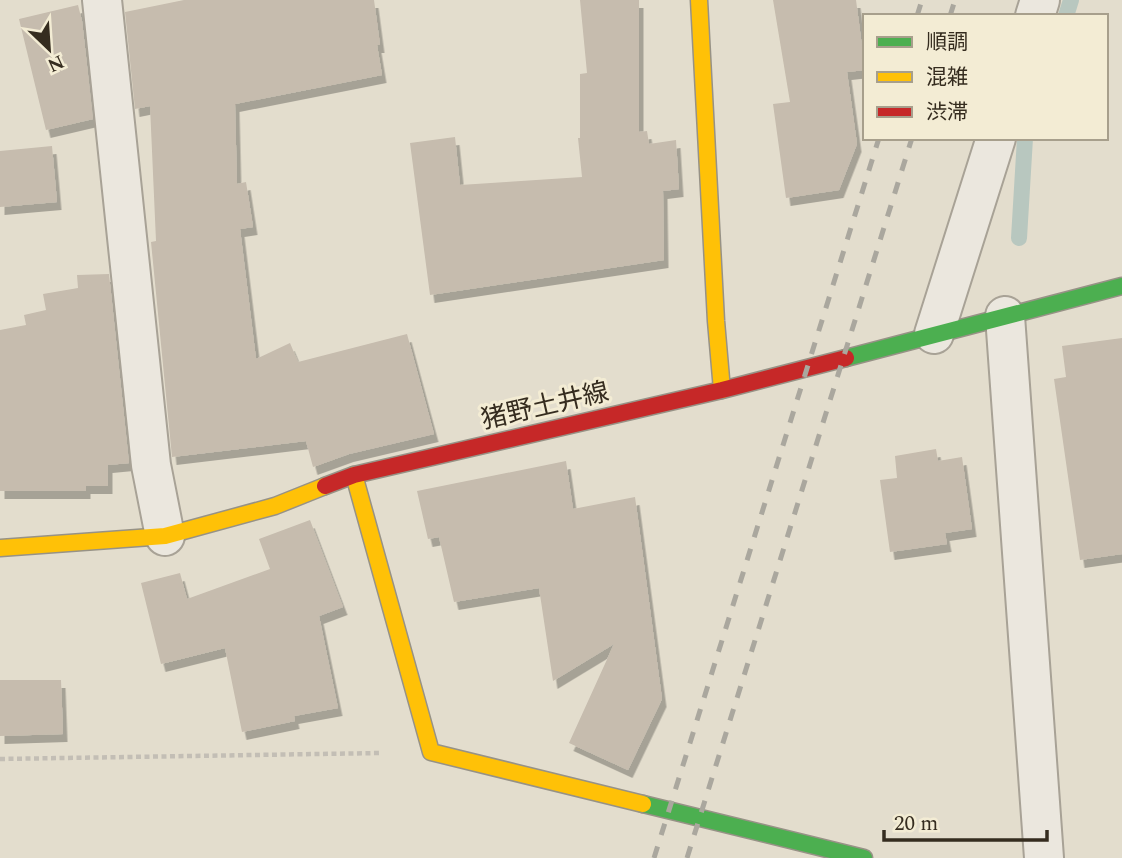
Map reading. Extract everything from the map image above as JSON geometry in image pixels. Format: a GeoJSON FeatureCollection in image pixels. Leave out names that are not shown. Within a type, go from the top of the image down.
{"type":"FeatureCollection","features":[{"type":"Feature","properties":{"kind":"street"},"geometry":{"type":"LineString","coordinates":[[102,0],[151,465],[165,536]]}},
{"type":"Feature","properties":{"kind":"street"},"geometry":{"type":"LineString","coordinates":[[699,0],[722,390]]}},
{"type":"Feature","properties":{"kind":"street"},"geometry":{"type":"LineString","coordinates":[[934,334],[995,140]]}},
{"type":"Feature","properties":{"kind":"street","name":"猪野土井線"},"geometry":{"type":"LineString","coordinates":[[0,548],[165,536],[275,506],[354,475],[722,390],[1122,286]]}},
{"type":"Feature","properties":{"kind":"street"},"geometry":{"type":"LineString","coordinates":[[1006,316],[1044,858]]}},
{"type":"Feature","properties":{"kind":"street"},"geometry":{"type":"LineString","coordinates":[[354,475],[431,752],[864,858]]}},
{"type":"Feature","properties":{"kind":"path"},"geometry":{"type":"LineString","coordinates":[[0,760],[431,752]]}},
{"type":"Feature","properties":{"kind":"building"},"geometry":{"type":"Polygon","coordinates":[[[184,0],[374,0],[382,75],[235,104],[237,184],[246,182],[253,227],[240,229],[256,359],[290,343],[298,362],[407,334],[434,434],[349,454],[313,467],[306,441],[172,457],[151,242],[156,241],[150,106],[135,109],[125,12],[184,0]]]}},
{"type":"Feature","properties":{"kind":"building"},"geometry":{"type":"Polygon","coordinates":[[[580,0],[639,0],[639,132],[647,131],[649,144],[676,140],[679,189],[663,191],[664,260],[430,295],[410,143],[455,137],[460,185],[582,177],[578,138],[580,74],[587,73],[580,0]]]}},
{"type":"Feature","properties":{"kind":"building"},"geometry":{"type":"Polygon","coordinates":[[[773,0],[856,0],[863,70],[847,72],[857,144],[839,190],[786,198],[773,104],[790,102],[773,0]]]}},
{"type":"Feature","properties":{"kind":"building"},"geometry":{"type":"Polygon","coordinates":[[[78,5],[93,119],[46,130],[19,19],[78,5]]]}},
{"type":"Feature","properties":{"kind":"building"},"geometry":{"type":"Polygon","coordinates":[[[52,146],[57,202],[0,207],[0,151],[52,146]]]}},
{"type":"Feature","properties":{"kind":"building"},"geometry":{"type":"Polygon","coordinates":[[[109,274],[129,463],[108,465],[108,486],[86,486],[86,491],[0,491],[0,330],[26,325],[24,315],[46,310],[43,294],[78,288],[77,275],[109,274]]]}},
{"type":"Feature","properties":{"kind":"building"},"geometry":{"type":"Polygon","coordinates":[[[1122,338],[1122,554],[1080,560],[1054,379],[1066,377],[1062,346],[1122,338]]]}},
{"type":"Feature","properties":{"kind":"building"},"geometry":{"type":"Polygon","coordinates":[[[936,449],[938,461],[962,457],[972,529],[945,533],[947,544],[890,552],[880,480],[897,478],[895,456],[936,449]]]}},
{"type":"Feature","properties":{"kind":"building"},"geometry":{"type":"Polygon","coordinates":[[[566,461],[573,509],[635,497],[662,699],[628,770],[569,743],[614,644],[553,681],[539,588],[454,602],[439,537],[428,539],[417,491],[566,461]]]}},
{"type":"Feature","properties":{"kind":"building"},"geometry":{"type":"Polygon","coordinates":[[[310,520],[343,607],[319,616],[338,708],[294,716],[295,721],[242,732],[225,648],[161,664],[141,583],[180,573],[187,599],[270,569],[259,539],[310,520]]]}},
{"type":"Feature","properties":{"kind":"building"},"geometry":{"type":"Polygon","coordinates":[[[0,680],[61,680],[63,734],[0,736],[0,680]]]}},
{"type":"Feature","properties":{"kind":"waterway"},"geometry":{"type":"LineString","coordinates":[[1067,14],[1071,0]]}},
{"type":"Feature","properties":{"kind":"waterway"},"geometry":{"type":"LineString","coordinates":[[1019,238],[1025,140]]}},
{"type":"Feature","properties":{"kind":"railway"},"geometry":{"type":"LineString","coordinates":[[918,14],[922,0]]}},
{"type":"Feature","properties":{"kind":"railway"},"geometry":{"type":"LineString","coordinates":[[951,14],[955,0]]}},
{"type":"Feature","properties":{"kind":"railway"},"geometry":{"type":"LineString","coordinates":[[654,858],[878,140]]}},
{"type":"Feature","properties":{"kind":"railway"},"geometry":{"type":"LineString","coordinates":[[687,858],[911,140]]}},
{"type":"Feature","properties":{"kind":"traffic: fast"},"geometry":{"type":"LineString","coordinates":[[846,358],[1122,286]]}},
{"type":"Feature","properties":{"kind":"traffic: fast"},"geometry":{"type":"LineString","coordinates":[[643,804],[864,858]]}},
{"type":"Feature","properties":{"kind":"traffic: slow"},"geometry":{"type":"LineString","coordinates":[[699,0],[722,390]]}},
{"type":"Feature","properties":{"kind":"traffic: slow"},"geometry":{"type":"LineString","coordinates":[[354,475],[431,752],[643,804]]}},
{"type":"Feature","properties":{"kind":"traffic: slow"},"geometry":{"type":"LineString","coordinates":[[0,548],[165,536],[275,506],[325,486]]}},
{"type":"Feature","properties":{"kind":"traffic: jam"},"geometry":{"type":"LineString","coordinates":[[325,486],[354,475],[722,390],[846,358]]}}]}
